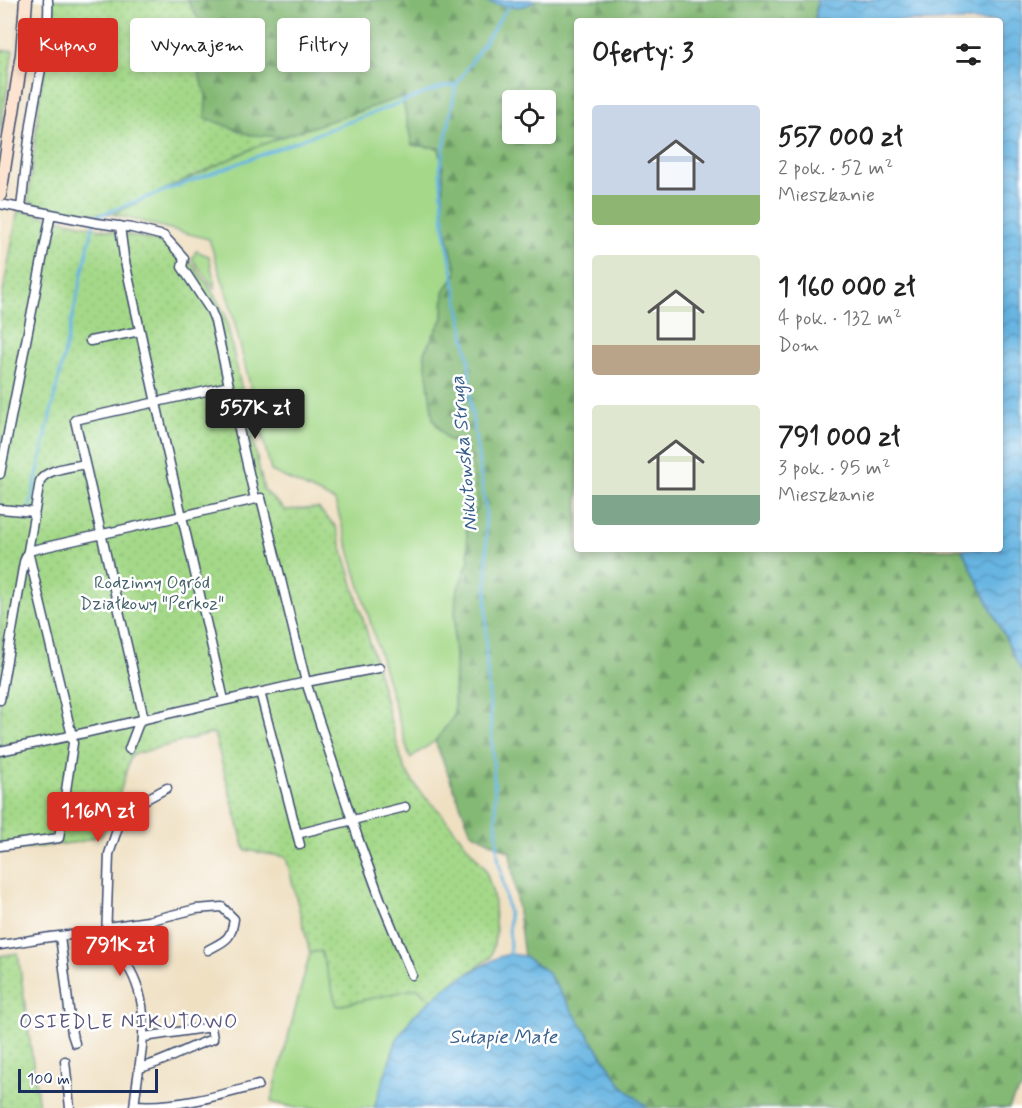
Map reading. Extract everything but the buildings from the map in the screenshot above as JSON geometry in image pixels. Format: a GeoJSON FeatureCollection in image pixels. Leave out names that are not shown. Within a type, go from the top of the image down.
{"type":"FeatureCollection","features":[{"type":"Feature","properties":{"kind":"street"},"geometry":{"type":"LineString","coordinates":[[0,195],[22,54],[26,0]]}},
{"type":"Feature","properties":{"kind":"street"},"geometry":{"type":"LineString","coordinates":[[21,208],[33,110],[46,44],[48,0]]}},
{"type":"Feature","properties":{"kind":"street"},"geometry":{"type":"LineString","coordinates":[[0,204],[164,236],[184,258],[182,267],[211,311],[215,321],[255,500]]}},
{"type":"Feature","properties":{"kind":"street"},"geometry":{"type":"LineString","coordinates":[[0,474],[51,214]]}},
{"type":"Feature","properties":{"kind":"street"},"geometry":{"type":"LineString","coordinates":[[120,226],[124,257],[140,331],[224,700]]}},
{"type":"Feature","properties":{"kind":"street"},"geometry":{"type":"LineString","coordinates":[[90,341],[140,331]]}},
{"type":"Feature","properties":{"kind":"street"},"geometry":{"type":"LineString","coordinates":[[129,749],[142,719],[75,420],[229,386]]}},
{"type":"Feature","properties":{"kind":"street"},"geometry":{"type":"LineString","coordinates":[[0,700],[40,481],[42,476],[48,472],[85,464]]}},
{"type":"Feature","properties":{"kind":"street"},"geometry":{"type":"LineString","coordinates":[[28,551],[261,498],[306,682],[381,901],[412,975]]}},
{"type":"Feature","properties":{"kind":"street"},"geometry":{"type":"LineString","coordinates":[[0,508],[34,512]]}},
{"type":"Feature","properties":{"kind":"street"},"geometry":{"type":"LineString","coordinates":[[0,846],[59,838],[73,743],[28,551]]}},
{"type":"Feature","properties":{"kind":"street"},"geometry":{"type":"LineString","coordinates":[[0,751],[260,692],[379,668]]}},
{"type":"Feature","properties":{"kind":"street"},"geometry":{"type":"LineString","coordinates":[[260,692],[300,844]]}},
{"type":"Feature","properties":{"kind":"street"},"geometry":{"type":"LineString","coordinates":[[106,939],[109,854],[118,827],[141,802],[168,788]]}},
{"type":"Feature","properties":{"kind":"street"},"geometry":{"type":"LineString","coordinates":[[297,834],[405,807]]}},
{"type":"Feature","properties":{"kind":"street"},"geometry":{"type":"LineString","coordinates":[[107,927],[148,921],[196,909],[222,907],[234,919],[232,933],[223,942],[208,950]]}},
{"type":"Feature","properties":{"kind":"street"},"geometry":{"type":"LineString","coordinates":[[0,945],[84,934],[106,939],[119,954],[132,972],[141,1002],[144,1024],[134,1107],[186,1103],[258,1085]]}},
{"type":"Feature","properties":{"kind":"street"},"geometry":{"type":"LineString","coordinates":[[60,936],[75,1043]]}},
{"type":"Feature","properties":{"kind":"street"},"geometry":{"type":"LineString","coordinates":[[139,1068],[173,1057],[213,1039],[212,1027],[144,1037]]}},
{"type":"Feature","properties":{"kind":"street"},"geometry":{"type":"LineString","coordinates":[[65,1061],[70,1108]]}},
{"type":"Feature","properties":{"kind":"green space"},"geometry":{"type":"Polygon","coordinates":[[[52,0],[187,0],[198,18],[130,18],[130,72],[198,72],[206,95],[205,118],[250,135],[282,137],[251,149],[113,214],[71,212],[28,202],[43,72],[118,72],[118,18],[51,18],[52,0]]]}},
{"type":"Feature","properties":{"kind":"green space"},"geometry":{"type":"Polygon","coordinates":[[[187,0],[479,0],[516,7],[536,0],[817,0],[815,18],[574,18],[574,552],[963,552],[1022,672],[1022,1088],[1014,1097],[1009,1108],[648,1108],[622,1086],[546,971],[524,956],[510,852],[471,832],[435,741],[454,716],[456,594],[469,560],[466,524],[478,508],[470,453],[446,438],[433,420],[424,352],[443,318],[444,291],[457,273],[443,218],[443,167],[439,148],[412,145],[402,97],[282,137],[250,135],[205,118],[206,95],[198,72],[265,72],[265,18],[198,18],[187,0]]]}},
{"type":"Feature","properties":{"kind":"green space"},"geometry":{"type":"Polygon","coordinates":[[[13,50],[0,135],[0,51],[13,50]]]}},
{"type":"Feature","properties":{"kind":"green space"},"geometry":{"type":"Polygon","coordinates":[[[402,97],[412,145],[439,148],[443,167],[445,223],[457,273],[444,291],[443,318],[424,352],[446,438],[470,453],[478,508],[466,524],[469,560],[456,594],[454,716],[435,741],[410,758],[335,501],[271,471],[230,304],[209,239],[113,214],[251,149],[402,97]]]}},
{"type":"Feature","properties":{"kind":"green space","name":"Rodzinny Ogród Działkowy \"Perkoz\""},"geometry":{"type":"Polygon","coordinates":[[[18,210],[177,246],[207,283],[225,314],[264,490],[285,510],[318,508],[336,527],[405,770],[421,793],[440,812],[485,868],[493,894],[496,933],[491,957],[431,1000],[418,988],[337,1006],[321,951],[310,953],[286,857],[245,850],[214,733],[131,755],[114,813],[102,835],[80,842],[0,852],[0,309],[18,210]]]}},
{"type":"Feature","properties":{"kind":"green space"},"geometry":{"type":"Polygon","coordinates":[[[196,251],[209,256],[216,290],[192,259],[196,251]]]}},
{"type":"Feature","properties":{"kind":"green space"},"geometry":{"type":"Polygon","coordinates":[[[321,951],[337,1006],[418,988],[431,1000],[413,1016],[397,1039],[374,1108],[296,1108],[271,1102],[310,953],[321,951]]]}},
{"type":"Feature","properties":{"kind":"green space"},"geometry":{"type":"Polygon","coordinates":[[[18,953],[39,1108],[0,1108],[0,956],[18,953]]]}},
{"type":"Feature","properties":{"kind":"water"},"geometry":{"type":"Polygon","coordinates":[[[479,0],[536,0],[516,7],[479,0]]]}},
{"type":"Feature","properties":{"kind":"water"},"geometry":{"type":"Polygon","coordinates":[[[817,0],[1022,0],[1022,672],[963,552],[1003,552],[1003,18],[815,18],[817,0]]]}},
{"type":"Feature","properties":{"kind":"water","name":"Sutapie Małe"},"geometry":{"type":"Polygon","coordinates":[[[510,954],[524,956],[546,971],[622,1086],[648,1108],[374,1108],[397,1039],[413,1016],[451,983],[499,957],[510,954]]]}},
{"type":"Feature","properties":{"kind":"waterway","name":"Nikutowska Struga"},"geometry":{"type":"LineString","coordinates":[[508,7],[456,85],[440,169],[444,226],[469,360],[470,401],[485,504],[486,656],[498,856],[509,916],[510,954]]}},
{"type":"Feature","properties":{"kind":"waterway"},"geometry":{"type":"LineString","coordinates":[[30,506],[95,217],[442,87],[456,85]]}},
{"type":"Feature","properties":{"kind":"district","name":"OSIEDLE NIKUTOWO"},"geometry":{"type":"Point","coordinates":[129,1021]}}]}
